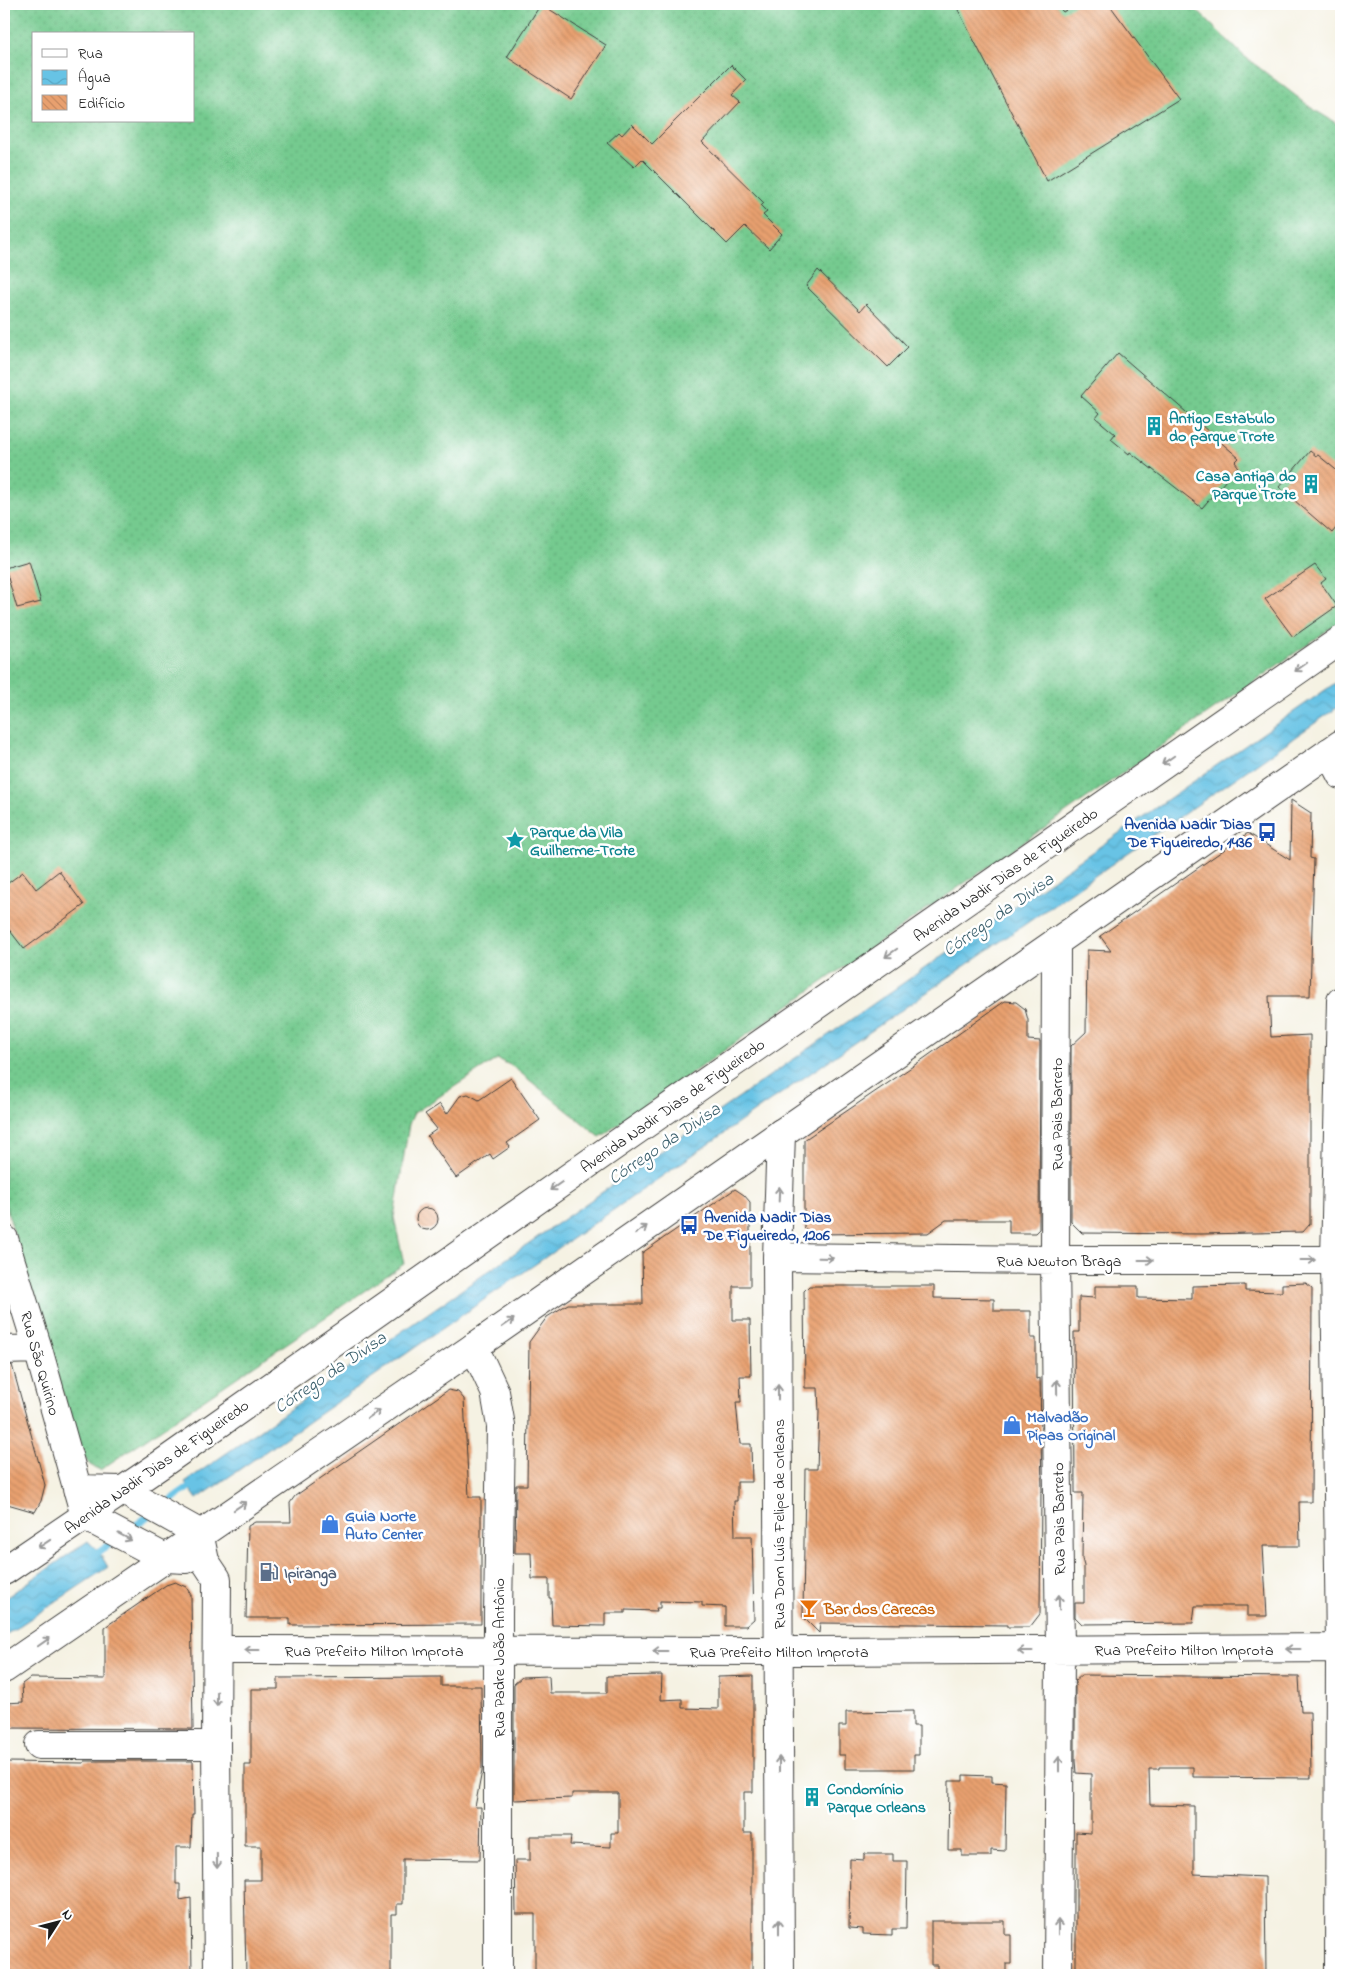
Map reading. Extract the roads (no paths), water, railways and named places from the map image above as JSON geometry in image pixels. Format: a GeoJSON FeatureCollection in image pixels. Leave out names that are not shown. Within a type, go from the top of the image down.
{"type":"FeatureCollection","features":[{"type":"Feature","properties":{"kind":"street","name":"Avenida Nadir Dias de Figueiredo"},"geometry":{"type":"LineString","coordinates":[[4,1571],[1341,640]]}},
{"type":"Feature","properties":{"kind":"street"},"geometry":{"type":"LineString","coordinates":[[4,1670],[1056,942],[1337,757]]}},
{"type":"Feature","properties":{"kind":"street","name":"Rua Pais Barreto"},"geometry":{"type":"LineString","coordinates":[[1056,942],[1055,1260],[1060,1650],[1058,1975]]}},
{"type":"Feature","properties":{"kind":"street"},"geometry":{"type":"LineString","coordinates":[[1339,1975],[1341,1648],[1338,1260],[1341,1001]]}},
{"type":"Feature","properties":{"kind":"street","name":"Rua Dom Luís Felipe de Orleans"},"geometry":{"type":"LineString","coordinates":[[780,1975],[777,1257],[781,1133]]}},
{"type":"Feature","properties":{"kind":"street","name":"Rua São Quirino"},"geometry":{"type":"LineString","coordinates":[[4,1238],[38,1349],[85,1516]]}},
{"type":"Feature","properties":{"kind":"street","name":"Rua Newton Braga"},"geometry":{"type":"LineString","coordinates":[[777,1257],[1055,1260],[1338,1260]]}},
{"type":"Feature","properties":{"kind":"street","name":"Rua Padre João Antônio"},"geometry":{"type":"LineString","coordinates":[[474,1346],[495,1392],[501,1426],[498,1651],[498,1975]]}},
{"type":"Feature","properties":{"kind":"street"},"geometry":{"type":"LineString","coordinates":[[4,1350],[38,1349]]}},
{"type":"Feature","properties":{"kind":"street"},"geometry":{"type":"LineString","coordinates":[[77,1489],[122,1490],[200,1533]]}},
{"type":"Feature","properties":{"kind":"street"},"geometry":{"type":"LineString","coordinates":[[85,1516],[165,1558],[205,1560]]}},
{"type":"Feature","properties":{"kind":"street"},"geometry":{"type":"LineString","coordinates":[[200,1533],[205,1560],[217,1579],[218,1975]]}},
{"type":"Feature","properties":{"kind":"street","name":"Rua Prefeito Milton Improta"},"geometry":{"type":"LineString","coordinates":[[217,1650],[778,1651],[1341,1648]]}},
{"type":"Feature","properties":{"kind":"street"},"geometry":{"type":"LineString","coordinates":[[39,1745],[216,1745]]}},
{"type":"Feature","properties":{"kind":"water"},"geometry":{"type":"Polygon","coordinates":[[[1341,679],[1341,705],[197,1499],[185,1482],[1341,679]]]}},
{"type":"Feature","properties":{"kind":"water"},"geometry":{"type":"Polygon","coordinates":[[[88,1541],[99,1552],[108,1567],[4,1636],[4,1599],[88,1541]]]}},
{"type":"Feature","properties":{"kind":"waterway","name":"Córrego da Divisa"},"geometry":{"type":"LineString","coordinates":[[163,1506],[195,1483]]}},
{"type":"Feature","properties":{"kind":"waterway","name":"Córrego da Divisa"},"geometry":{"type":"LineString","coordinates":[[127,1532],[152,1513]]}},
{"type":"Feature","properties":{"kind":"waterway","name":"Córrego da Divisa"},"geometry":{"type":"LineString","coordinates":[[92,1557],[116,1540]]}},
{"type":"Feature","properties":{"kind":"place","name":"Antigo Estabulo do parque Trote"},"geometry":{"type":"Point","coordinates":[1154,426]}},
{"type":"Feature","properties":{"kind":"place","name":"Casa antiga do Parque Trote"},"geometry":{"type":"Point","coordinates":[1311,484]}},
{"type":"Feature","properties":{"kind":"place","name":"Avenida Nadir Dias De Figueiredo, 1436"},"geometry":{"type":"Point","coordinates":[1267,832]}},
{"type":"Feature","properties":{"kind":"place","name":"Parque da Vila Guilherme-Trote"},"geometry":{"type":"Point","coordinates":[515,840]}},
{"type":"Feature","properties":{"kind":"place","name":"Avenida Nadir Dias De Figueiredo, 1206"},"geometry":{"type":"Point","coordinates":[689,1225]}},
{"type":"Feature","properties":{"kind":"place","name":"Malvadão Pipas Original"},"geometry":{"type":"Point","coordinates":[1012,1425]}},
{"type":"Feature","properties":{"kind":"place","name":"Guia Norte Auto Center"},"geometry":{"type":"Point","coordinates":[330,1524]}},
{"type":"Feature","properties":{"kind":"place","name":"Ipiranga"},"geometry":{"type":"Point","coordinates":[269,1572]}},
{"type":"Feature","properties":{"kind":"place","name":"Bar dos Carecas"},"geometry":{"type":"Point","coordinates":[809,1608]}},
{"type":"Feature","properties":{"kind":"place","name":"Condomínio Parque Orleans"},"geometry":{"type":"Point","coordinates":[812,1797]}}]}
